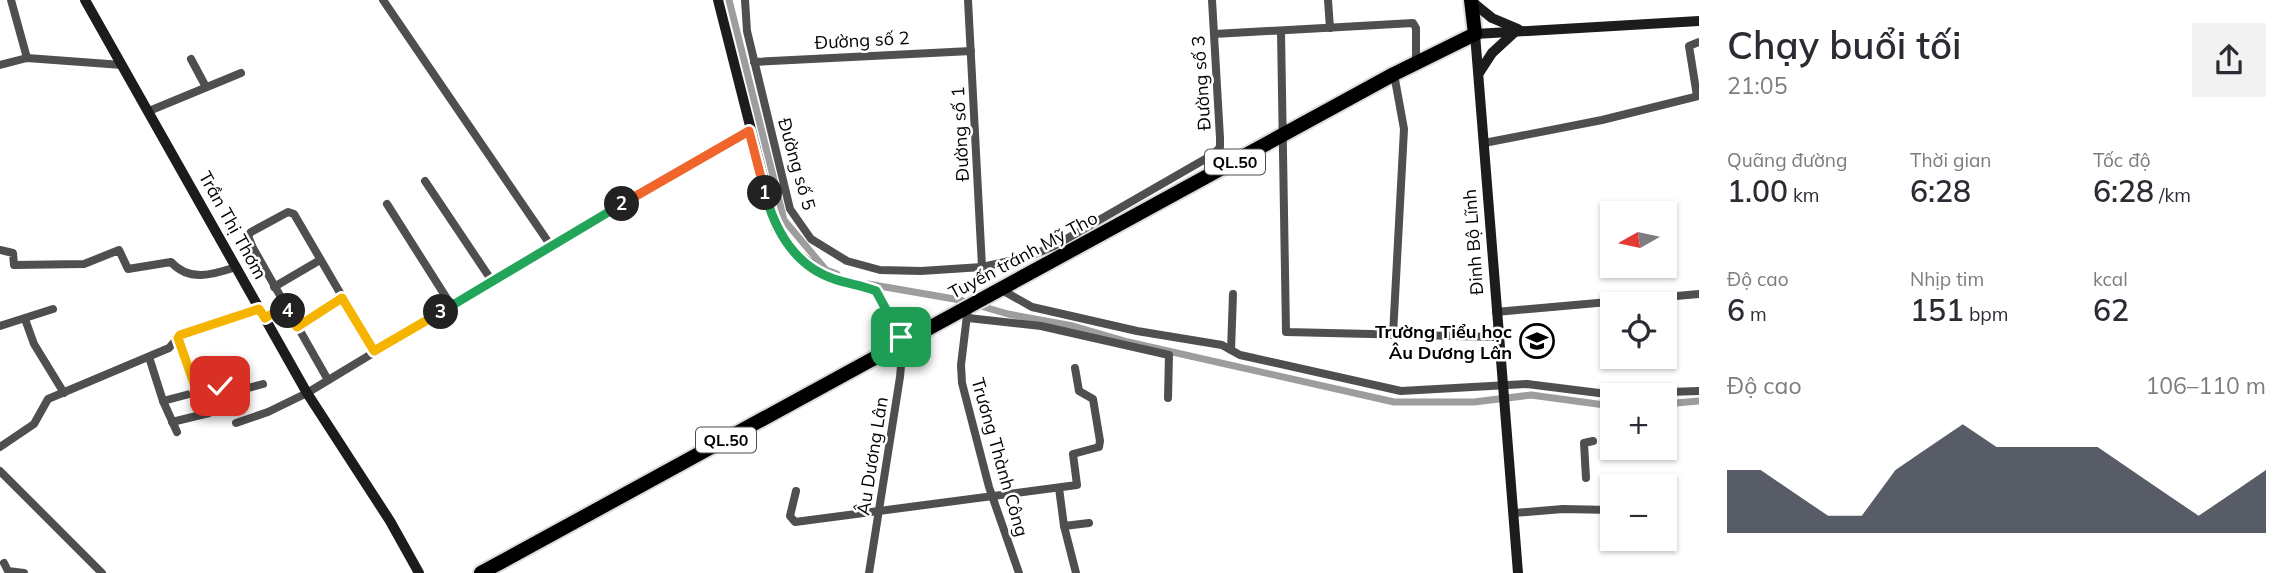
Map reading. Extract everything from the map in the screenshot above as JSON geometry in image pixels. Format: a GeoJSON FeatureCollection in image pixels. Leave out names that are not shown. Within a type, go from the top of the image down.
{"type":"FeatureCollection","features":[{"type":"Feature","properties":{"kind":"highway"},"geometry":{"type":"LineString","coordinates":[[1471,0],[1475,34]]}},
{"type":"Feature","properties":{"kind":"highway","name":"Tuyến tránh Mỹ Tho"},"geometry":{"type":"LineString","coordinates":[[481,573],[969,310],[1056,251],[1188,188],[1394,74],[1475,34]]}},
{"type":"Feature","properties":{"kind":"street"},"geometry":{"type":"LineString","coordinates":[[11,0],[27,58]]}},
{"type":"Feature","properties":{"kind":"street","name":"Trần Thị Thơm"},"geometry":{"type":"LineString","coordinates":[[85,0],[263,314],[419,573]]}},
{"type":"Feature","properties":{"kind":"street"},"geometry":{"type":"LineString","coordinates":[[383,0],[551,246]]}},
{"type":"Feature","properties":{"kind":"street"},"geometry":{"type":"LineString","coordinates":[[718,0],[772,218],[783,239],[824,275],[876,291],[898,327],[902,344]]}},
{"type":"Feature","properties":{"kind":"street","name":"Đường số 5"},"geometry":{"type":"LineString","coordinates":[[745,0],[754,62],[790,209],[811,239],[847,261],[880,270],[921,271],[982,267]]}},
{"type":"Feature","properties":{"kind":"street","name":"Đường số 1"},"geometry":{"type":"LineString","coordinates":[[968,0],[982,267]]}},
{"type":"Feature","properties":{"kind":"street","name":"Đường số 3"},"geometry":{"type":"LineString","coordinates":[[982,267],[1056,251],[1214,154],[1220,147],[1212,0]]}},
{"type":"Feature","properties":{"kind":"street"},"geometry":{"type":"LineString","coordinates":[[1328,0],[1330,28]]}},
{"type":"Feature","properties":{"kind":"street"},"geometry":{"type":"LineString","coordinates":[[1471,0],[1492,18],[1518,29]]}},
{"type":"Feature","properties":{"kind":"street"},"geometry":{"type":"LineString","coordinates":[[1475,34],[1518,29],[1699,21]]}},
{"type":"Feature","properties":{"kind":"street"},"geometry":{"type":"LineString","coordinates":[[1214,34],[1413,23],[1416,28],[1416,63]]}},
{"type":"Feature","properties":{"kind":"street"},"geometry":{"type":"LineString","coordinates":[[1479,73],[1492,52],[1518,29]]}},
{"type":"Feature","properties":{"kind":"street"},"geometry":{"type":"LineString","coordinates":[[1281,32],[1286,332],[1497,337]]}},
{"type":"Feature","properties":{"kind":"street","name":"Đinh Bộ Lĩnh"},"geometry":{"type":"LineString","coordinates":[[1475,34],[1501,392],[1518,573]]}},
{"type":"Feature","properties":{"kind":"street"},"geometry":{"type":"LineString","coordinates":[[1484,143],[1602,120],[1698,96],[1689,46],[1699,42]]}},
{"type":"Feature","properties":{"kind":"street","name":"Đường số 2"},"geometry":{"type":"LineString","coordinates":[[754,62],[971,51]]}},
{"type":"Feature","properties":{"kind":"street"},"geometry":{"type":"LineString","coordinates":[[0,65],[27,58],[122,65]]}},
{"type":"Feature","properties":{"kind":"street"},"geometry":{"type":"LineString","coordinates":[[191,59],[206,87]]}},
{"type":"Feature","properties":{"kind":"street"},"geometry":{"type":"LineString","coordinates":[[149,111],[241,73]]}},
{"type":"Feature","properties":{"kind":"street"},"geometry":{"type":"LineString","coordinates":[[1393,335],[1404,139],[1394,74]]}},
{"type":"Feature","properties":{"kind":"street"},"geometry":{"type":"LineString","coordinates":[[236,422],[287,405],[749,131]]}},
{"type":"Feature","properties":{"kind":"street"},"geometry":{"type":"LineString","coordinates":[[1180,174],[1188,188]]}},
{"type":"Feature","properties":{"kind":"street"},"geometry":{"type":"LineString","coordinates":[[425,181],[492,281]]}},
{"type":"Feature","properties":{"kind":"street"},"geometry":{"type":"LineString","coordinates":[[387,204],[452,305]]}},
{"type":"Feature","properties":{"kind":"street"},"geometry":{"type":"LineString","coordinates":[[324,383],[297,327],[283,307],[250,242],[251,232],[292,211],[374,351]]}},
{"type":"Feature","properties":{"kind":"street"},"geometry":{"type":"LineString","coordinates":[[0,250],[13,253],[14,265],[84,264],[119,250],[128,269],[171,262],[181,272],[201,275],[236,267]]}},
{"type":"Feature","properties":{"kind":"street"},"geometry":{"type":"LineString","coordinates":[[274,287],[320,260]]}},
{"type":"Feature","properties":{"kind":"street"},"geometry":{"type":"LineString","coordinates":[[998,290],[1032,307],[1231,350],[1240,355],[1401,391],[1501,392],[1548,385],[1616,394],[1699,391]]}},
{"type":"Feature","properties":{"kind":"street"},"geometry":{"type":"LineString","coordinates":[[1231,350],[1233,294]]}},
{"type":"Feature","properties":{"kind":"street"},"geometry":{"type":"LineString","coordinates":[[1496,312],[1699,294]]}},
{"type":"Feature","properties":{"kind":"street"},"geometry":{"type":"LineString","coordinates":[[297,327],[342,298]]}},
{"type":"Feature","properties":{"kind":"street"},"geometry":{"type":"LineString","coordinates":[[0,447],[34,424],[44,402],[169,348],[178,338],[283,307]]}},
{"type":"Feature","properties":{"kind":"street"},"geometry":{"type":"LineString","coordinates":[[0,326],[53,309]]}},
{"type":"Feature","properties":{"kind":"street"},"geometry":{"type":"LineString","coordinates":[[969,310],[1169,355],[1168,398]]}},
{"type":"Feature","properties":{"kind":"street","name":"Trương Thành Công"},"geometry":{"type":"LineString","coordinates":[[969,310],[960,372],[993,499],[1019,573]]}},
{"type":"Feature","properties":{"kind":"street"},"geometry":{"type":"LineString","coordinates":[[24,319],[34,344],[64,393]]}},
{"type":"Feature","properties":{"kind":"street"},"geometry":{"type":"LineString","coordinates":[[178,338],[197,392]]}},
{"type":"Feature","properties":{"kind":"street","name":"Âu Dương Lân"},"geometry":{"type":"LineString","coordinates":[[869,573],[901,377],[902,344]]}},
{"type":"Feature","properties":{"kind":"street"},"geometry":{"type":"LineString","coordinates":[[149,357],[163,401],[177,432]]}},
{"type":"Feature","properties":{"kind":"street"},"geometry":{"type":"LineString","coordinates":[[796,491],[790,516],[795,522],[993,499],[1077,485],[1074,452],[1099,447],[1093,399],[1079,391],[1075,368]]}},
{"type":"Feature","properties":{"kind":"street"},"geometry":{"type":"LineString","coordinates":[[163,401],[225,386],[233,392],[263,384]]}},
{"type":"Feature","properties":{"kind":"street"},"geometry":{"type":"LineString","coordinates":[[172,422],[209,413]]}},
{"type":"Feature","properties":{"kind":"street"},"geometry":{"type":"LineString","coordinates":[[1586,478],[1584,443],[1593,441]]}},
{"type":"Feature","properties":{"kind":"street"},"geometry":{"type":"LineString","coordinates":[[0,471],[102,573]]}},
{"type":"Feature","properties":{"kind":"street"},"geometry":{"type":"LineString","coordinates":[[1059,488],[1064,526],[1076,573]]}},
{"type":"Feature","properties":{"kind":"street"},"geometry":{"type":"LineString","coordinates":[[1514,513],[1563,509],[1600,510]]}},
{"type":"Feature","properties":{"kind":"street"},"geometry":{"type":"LineString","coordinates":[[1064,526],[1089,523]]}},
{"type":"Feature","properties":{"kind":"street"},"geometry":{"type":"LineString","coordinates":[[4,563],[8,571],[24,573]]}},
{"type":"Feature","properties":{"kind":"waterway"},"geometry":{"type":"LineString","coordinates":[[729,0],[784,220],[826,270],[837,274]]}},
{"type":"Feature","properties":{"kind":"waterway"},"geometry":{"type":"LineString","coordinates":[[868,284],[960,300],[1008,314],[1073,326],[1128,342],[1394,402],[1474,402],[1531,395],[1600,404]]}},
{"type":"Feature","properties":{"kind":"waterway"},"geometry":{"type":"LineString","coordinates":[[1677,403],[1699,401]]}},
{"type":"Feature","properties":{"kind":"place","name":"Trường Tiểu học Âu Dương Lân"},"geometry":{"type":"Point","coordinates":[1537,341]}},
{"type":"Feature","properties":{"kind":"route"},"geometry":{"type":"LineString","coordinates":[[220,386],[197,392],[178,338],[180,335],[259,309],[265,318],[285,306],[297,327],[342,298],[374,351],[668,176],[749,131],[772,218],[783,239],[815,270],[831,278],[876,291],[898,327],[901,337]]}}]}
